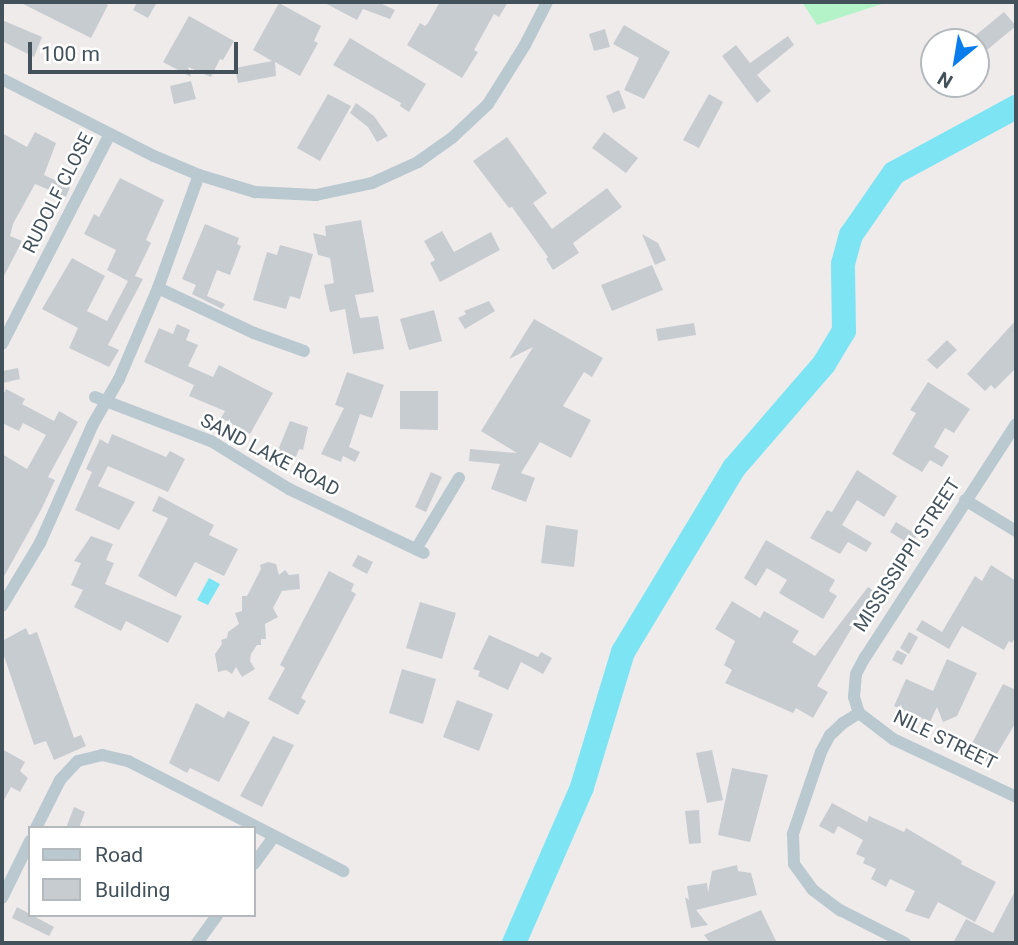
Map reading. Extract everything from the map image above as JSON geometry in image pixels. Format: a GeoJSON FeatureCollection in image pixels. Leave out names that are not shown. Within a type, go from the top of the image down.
{"type":"FeatureCollection","features":[{"type":"Feature","properties":{"kind":"street"},"geometry":{"type":"LineString","coordinates":[[2,79],[110,134],[199,175],[255,192],[316,195],[372,183],[418,162],[453,137],[488,104],[525,46],[547,2]]}},
{"type":"Feature","properties":{"kind":"street","name":"RUDOLF CLOSE"},"geometry":{"type":"LineString","coordinates":[[2,344],[110,134]]}},
{"type":"Feature","properties":{"kind":"street"},"geometry":{"type":"LineString","coordinates":[[2,606],[40,543],[100,400],[120,379],[158,288],[199,175]]}},
{"type":"Feature","properties":{"kind":"street"},"geometry":{"type":"LineString","coordinates":[[158,288],[254,333],[304,351]]}},
{"type":"Feature","properties":{"kind":"street","name":"SAND LAKE ROAD"},"geometry":{"type":"LineString","coordinates":[[100,400],[211,441],[289,489],[420,551],[459,478]]}},
{"type":"Feature","properties":{"kind":"street","name":"MISSISSIPPI STREET"},"geometry":{"type":"LineString","coordinates":[[859,713],[854,696],[856,674],[965,499],[1016,425]]}},
{"type":"Feature","properties":{"kind":"street"},"geometry":{"type":"LineString","coordinates":[[965,499],[1016,531]]}},
{"type":"Feature","properties":{"kind":"street"},"geometry":{"type":"LineString","coordinates":[[859,713],[830,735],[821,752],[793,834],[794,864],[813,890],[840,910],[905,943]]}},
{"type":"Feature","properties":{"kind":"street","name":"NILE STREET"},"geometry":{"type":"LineString","coordinates":[[859,713],[893,739],[1016,797]]}},
{"type":"Feature","properties":{"kind":"street"},"geometry":{"type":"LineString","coordinates":[[37,826],[60,780],[78,761],[102,754],[128,761],[255,826]]}},
{"type":"Feature","properties":{"kind":"street"},"geometry":{"type":"LineString","coordinates":[[256,827],[343,872]]}},
{"type":"Feature","properties":{"kind":"street"},"geometry":{"type":"LineString","coordinates":[[256,861],[274,836]]}},
{"type":"Feature","properties":{"kind":"street"},"geometry":{"type":"LineString","coordinates":[[2,898],[28,845]]}},
{"type":"Feature","properties":{"kind":"street"},"geometry":{"type":"LineString","coordinates":[[197,943],[216,917]]}},
{"type":"Feature","properties":{"kind":"green space"},"geometry":{"type":"Polygon","coordinates":[[[802,2],[888,2],[817,25],[802,2]]]}},
{"type":"Feature","properties":{"kind":"water"},"geometry":{"type":"Polygon","coordinates":[[[209,578],[220,584],[208,605],[197,600],[209,578]]]}},
{"type":"Feature","properties":{"kind":"building"},"geometry":{"type":"Polygon","coordinates":[[[19,2],[102,2],[108,5],[91,38],[19,2]]]}},
{"type":"Feature","properties":{"kind":"building"},"geometry":{"type":"Polygon","coordinates":[[[137,2],[157,2],[148,18],[133,10],[137,2]]]}},
{"type":"Feature","properties":{"kind":"building"},"geometry":{"type":"Polygon","coordinates":[[[323,2],[378,2],[395,10],[390,19],[363,9],[357,20],[323,2]]]}},
{"type":"Feature","properties":{"kind":"building"},"geometry":{"type":"Polygon","coordinates":[[[440,2],[508,2],[499,17],[494,14],[474,50],[478,52],[462,78],[407,45],[420,23],[425,26],[428,23],[440,2]]]}},
{"type":"Feature","properties":{"kind":"building"},"geometry":{"type":"Polygon","coordinates":[[[279,3],[321,26],[314,41],[318,43],[300,76],[275,62],[276,76],[238,83],[235,68],[272,61],[253,50],[279,3]]]}},
{"type":"Feature","properties":{"kind":"building"},"geometry":{"type":"Polygon","coordinates":[[[1004,12],[1016,26],[990,47],[990,28],[985,28],[1004,12]]]}},
{"type":"Feature","properties":{"kind":"building"},"geometry":{"type":"Polygon","coordinates":[[[189,16],[234,41],[223,60],[220,59],[211,77],[188,67],[191,77],[163,62],[189,16]]]}},
{"type":"Feature","properties":{"kind":"building"},"geometry":{"type":"Polygon","coordinates":[[[2,20],[42,37],[34,57],[2,41],[2,20]]]}},
{"type":"Feature","properties":{"kind":"building"},"geometry":{"type":"Polygon","coordinates":[[[624,25],[670,52],[644,99],[624,90],[639,58],[613,44],[624,25]]]}},
{"type":"Feature","properties":{"kind":"building"},"geometry":{"type":"Polygon","coordinates":[[[605,29],[610,47],[594,51],[589,34],[605,29]]]}},
{"type":"Feature","properties":{"kind":"building"},"geometry":{"type":"Polygon","coordinates":[[[788,36],[794,45],[757,75],[771,91],[757,103],[722,56],[736,45],[750,63],[788,36]]]}},
{"type":"Feature","properties":{"kind":"building"},"geometry":{"type":"Polygon","coordinates":[[[350,38],[426,84],[409,112],[400,106],[401,103],[333,65],[350,38]]]}},
{"type":"Feature","properties":{"kind":"building"},"geometry":{"type":"Polygon","coordinates":[[[191,81],[196,99],[174,104],[170,86],[191,81]]]}},
{"type":"Feature","properties":{"kind":"building"},"geometry":{"type":"Polygon","coordinates":[[[619,90],[626,108],[613,113],[606,96],[619,90]]]}},
{"type":"Feature","properties":{"kind":"building"},"geometry":{"type":"Polygon","coordinates":[[[328,94],[351,106],[320,161],[297,148],[328,94]]]}},
{"type":"Feature","properties":{"kind":"building"},"geometry":{"type":"Polygon","coordinates":[[[709,94],[723,102],[699,148],[683,140],[709,94]]]}},
{"type":"Feature","properties":{"kind":"building"},"geometry":{"type":"Polygon","coordinates":[[[356,103],[374,116],[388,136],[377,142],[368,127],[350,113],[356,103]]]}},
{"type":"Feature","properties":{"kind":"building"},"geometry":{"type":"Polygon","coordinates":[[[35,132],[56,143],[44,175],[70,187],[66,197],[35,184],[13,224],[10,236],[22,241],[2,280],[2,133],[27,147],[35,132]]]}},
{"type":"Feature","properties":{"kind":"building"},"geometry":{"type":"Polygon","coordinates":[[[604,132],[638,158],[626,173],[592,148],[604,132]]]}},
{"type":"Feature","properties":{"kind":"building"},"geometry":{"type":"Polygon","coordinates":[[[507,137],[547,193],[533,203],[552,229],[607,188],[622,207],[573,243],[579,253],[553,270],[546,259],[548,257],[512,207],[509,208],[473,161],[507,137]]]}},
{"type":"Feature","properties":{"kind":"building"},"geometry":{"type":"Polygon","coordinates":[[[120,178],[164,200],[146,240],[151,243],[135,276],[143,279],[108,345],[119,350],[109,367],[69,348],[78,328],[42,309],[72,258],[105,276],[87,311],[107,321],[128,281],[107,270],[116,250],[84,234],[94,214],[99,217],[120,178]]]}},
{"type":"Feature","properties":{"kind":"building"},"geometry":{"type":"Polygon","coordinates":[[[361,220],[374,292],[355,295],[360,318],[378,316],[384,349],[353,354],[345,309],[330,312],[324,285],[334,283],[330,258],[318,255],[313,233],[326,236],[325,226],[361,220]]]}},
{"type":"Feature","properties":{"kind":"building"},"geometry":{"type":"Polygon","coordinates":[[[205,224],[239,238],[237,244],[241,246],[230,275],[217,270],[207,296],[225,304],[222,309],[192,294],[196,285],[182,279],[205,224]]]}},
{"type":"Feature","properties":{"kind":"building"},"geometry":{"type":"Polygon","coordinates":[[[442,231],[454,252],[491,232],[500,250],[440,282],[430,263],[435,260],[424,241],[442,231]]]}},
{"type":"Feature","properties":{"kind":"building"},"geometry":{"type":"Polygon","coordinates":[[[642,234],[658,243],[666,260],[655,265],[642,234]]]}},
{"type":"Feature","properties":{"kind":"building"},"geometry":{"type":"Polygon","coordinates":[[[280,245],[313,254],[300,299],[290,296],[286,309],[253,300],[267,252],[277,255],[280,245]]]}},
{"type":"Feature","properties":{"kind":"building"},"geometry":{"type":"Polygon","coordinates":[[[652,265],[663,290],[612,311],[601,285],[652,265]]]}},
{"type":"Feature","properties":{"kind":"building"},"geometry":{"type":"Polygon","coordinates":[[[489,301],[495,311],[465,329],[458,318],[466,314],[464,311],[489,301]]]}},
{"type":"Feature","properties":{"kind":"building"},"geometry":{"type":"Polygon","coordinates":[[[434,310],[442,341],[409,350],[400,319],[434,310]]]}},
{"type":"Feature","properties":{"kind":"building"},"geometry":{"type":"Polygon","coordinates":[[[534,319],[603,358],[592,377],[584,372],[563,406],[591,420],[571,458],[540,442],[521,473],[535,478],[526,502],[491,489],[500,464],[469,461],[470,449],[517,453],[481,431],[533,347],[509,359],[534,319]]]}},
{"type":"Feature","properties":{"kind":"building"},"geometry":{"type":"Polygon","coordinates":[[[1016,320],[1016,368],[995,389],[991,385],[985,391],[967,374],[1016,320]]]}},
{"type":"Feature","properties":{"kind":"building"},"geometry":{"type":"Polygon","coordinates":[[[694,323],[696,335],[658,341],[656,329],[694,323]]]}},
{"type":"Feature","properties":{"kind":"building"},"geometry":{"type":"Polygon","coordinates":[[[177,324],[190,330],[186,340],[198,345],[188,366],[213,377],[219,365],[273,393],[250,434],[221,418],[225,411],[189,396],[194,385],[144,362],[159,328],[173,334],[177,324]]]}},
{"type":"Feature","properties":{"kind":"building"},"geometry":{"type":"Polygon","coordinates":[[[947,340],[957,350],[937,369],[927,360],[947,340]]]}},
{"type":"Feature","properties":{"kind":"building"},"geometry":{"type":"Polygon","coordinates":[[[18,368],[20,379],[3,383],[2,371],[18,368]]]}},
{"type":"Feature","properties":{"kind":"building"},"geometry":{"type":"Polygon","coordinates":[[[347,372],[384,385],[372,418],[360,414],[349,447],[360,452],[355,462],[343,456],[341,462],[321,454],[344,408],[335,405],[347,372]]]}},
{"type":"Feature","properties":{"kind":"building"},"geometry":{"type":"Polygon","coordinates":[[[928,382],[970,409],[954,433],[945,428],[934,447],[949,456],[942,467],[930,460],[922,472],[892,454],[916,413],[910,410],[928,382]]]}},
{"type":"Feature","properties":{"kind":"building"},"geometry":{"type":"Polygon","coordinates":[[[6,389],[25,399],[22,404],[54,421],[59,411],[78,422],[48,477],[55,480],[42,508],[2,580],[2,454],[27,469],[46,435],[23,423],[19,431],[2,423],[2,397],[6,389]]]}},
{"type":"Feature","properties":{"kind":"building"},"geometry":{"type":"Polygon","coordinates":[[[400,391],[438,391],[438,430],[400,429],[400,391]]]}},
{"type":"Feature","properties":{"kind":"building"},"geometry":{"type":"Polygon","coordinates":[[[290,421],[308,427],[303,450],[299,449],[296,457],[278,450],[290,421]]]}},
{"type":"Feature","properties":{"kind":"building"},"geometry":{"type":"Polygon","coordinates":[[[112,434],[166,457],[170,451],[185,459],[168,492],[108,466],[98,486],[135,502],[119,530],[75,510],[92,472],[86,469],[100,439],[108,444],[112,434]]]}},
{"type":"Feature","properties":{"kind":"building"},"geometry":{"type":"Polygon","coordinates":[[[857,470],[897,496],[884,517],[857,500],[842,525],[872,543],[866,552],[848,542],[840,554],[810,538],[827,510],[832,512],[857,470]]]}},
{"type":"Feature","properties":{"kind":"building"},"geometry":{"type":"Polygon","coordinates":[[[431,472],[442,477],[426,512],[415,507],[431,472]]]}},
{"type":"Feature","properties":{"kind":"building"},"geometry":{"type":"Polygon","coordinates":[[[159,496],[214,525],[209,535],[238,549],[224,576],[195,562],[176,597],[138,576],[168,518],[152,511],[159,496]]]}},
{"type":"Feature","properties":{"kind":"building"},"geometry":{"type":"Polygon","coordinates":[[[896,522],[917,535],[911,545],[890,532],[896,522]]]}},
{"type":"Feature","properties":{"kind":"building"},"geometry":{"type":"Polygon","coordinates":[[[546,525],[578,530],[574,567],[541,563],[546,525]]]}},
{"type":"Feature","properties":{"kind":"building"},"geometry":{"type":"Polygon","coordinates":[[[91,536],[113,544],[106,560],[114,563],[105,584],[182,616],[168,643],[126,621],[121,631],[74,607],[83,590],[71,585],[81,563],[74,561],[91,536]]]}},
{"type":"Feature","properties":{"kind":"building"},"geometry":{"type":"Polygon","coordinates":[[[766,540],[835,580],[829,591],[837,596],[823,619],[779,593],[787,580],[767,568],[756,586],[744,578],[766,540]]]}},
{"type":"Feature","properties":{"kind":"building"},"geometry":{"type":"Polygon","coordinates":[[[358,555],[373,562],[367,574],[352,566],[358,555]]]}},
{"type":"Feature","properties":{"kind":"building"},"geometry":{"type":"Polygon","coordinates":[[[268,562],[276,564],[279,575],[285,570],[289,575],[299,574],[300,589],[282,591],[273,608],[278,617],[265,624],[266,639],[261,639],[261,645],[257,645],[251,654],[250,661],[255,669],[242,677],[236,667],[232,674],[226,670],[218,672],[215,654],[222,644],[221,640],[227,638],[228,632],[239,624],[235,613],[242,611],[242,596],[247,596],[261,569],[260,565],[268,562]]]}},
{"type":"Feature","properties":{"kind":"building"},"geometry":{"type":"Polygon","coordinates":[[[991,565],[1016,581],[1016,636],[1004,650],[962,626],[949,649],[916,630],[922,620],[942,632],[975,576],[982,581],[991,565]]]}},
{"type":"Feature","properties":{"kind":"building"},"geometry":{"type":"Polygon","coordinates":[[[329,571],[354,584],[351,591],[356,594],[301,698],[306,701],[298,715],[268,699],[285,668],[280,665],[329,571]]]}},
{"type":"Feature","properties":{"kind":"building"},"geometry":{"type":"Polygon","coordinates":[[[868,587],[874,591],[817,686],[828,692],[813,718],[796,708],[793,713],[725,683],[732,670],[724,665],[735,641],[715,629],[732,601],[760,618],[764,611],[799,631],[792,642],[815,656],[868,587]]]}},
{"type":"Feature","properties":{"kind":"building"},"geometry":{"type":"Polygon","coordinates":[[[420,602],[456,613],[442,659],[406,648],[420,602]]]}},
{"type":"Feature","properties":{"kind":"building"},"geometry":{"type":"Polygon","coordinates":[[[26,628],[29,635],[37,632],[74,738],[81,735],[86,746],[54,760],[46,741],[34,745],[2,650],[2,641],[26,628]]]}},
{"type":"Feature","properties":{"kind":"building"},"geometry":{"type":"Polygon","coordinates":[[[909,632],[918,637],[909,654],[900,648],[909,632]]]}},
{"type":"Feature","properties":{"kind":"building"},"geometry":{"type":"Polygon","coordinates":[[[489,635],[538,657],[541,652],[552,658],[543,674],[521,662],[508,690],[478,676],[480,671],[473,669],[489,635]]]}},
{"type":"Feature","properties":{"kind":"building"},"geometry":{"type":"Polygon","coordinates":[[[897,650],[907,655],[902,665],[892,660],[897,650]]]}},
{"type":"Feature","properties":{"kind":"building"},"geometry":{"type":"Polygon","coordinates":[[[947,659],[977,673],[957,716],[943,722],[937,707],[930,722],[894,706],[906,679],[933,691],[947,659]]]}},
{"type":"Feature","properties":{"kind":"building"},"geometry":{"type":"Polygon","coordinates":[[[402,669],[436,679],[423,724],[389,713],[402,669]]]}},
{"type":"Feature","properties":{"kind":"building"},"geometry":{"type":"Polygon","coordinates":[[[1003,684],[1016,690],[1016,722],[991,764],[968,751],[1003,684]]]}},
{"type":"Feature","properties":{"kind":"building"},"geometry":{"type":"Polygon","coordinates":[[[457,700],[493,714],[479,751],[443,737],[457,700]]]}},
{"type":"Feature","properties":{"kind":"building"},"geometry":{"type":"Polygon","coordinates":[[[196,703],[224,718],[228,711],[250,722],[219,782],[190,768],[187,773],[169,763],[196,703]]]}},
{"type":"Feature","properties":{"kind":"building"},"geometry":{"type":"Polygon","coordinates":[[[273,736],[294,745],[262,807],[240,796],[273,736]]]}},
{"type":"Feature","properties":{"kind":"building"},"geometry":{"type":"Polygon","coordinates":[[[2,749],[25,762],[20,771],[28,778],[20,792],[11,787],[2,804],[2,749]]]}},
{"type":"Feature","properties":{"kind":"building"},"geometry":{"type":"Polygon","coordinates":[[[712,750],[723,800],[707,803],[696,753],[712,750]]]}},
{"type":"Feature","properties":{"kind":"building"},"geometry":{"type":"Polygon","coordinates":[[[732,768],[768,775],[750,842],[718,835],[732,768]]]}},
{"type":"Feature","properties":{"kind":"building"},"geometry":{"type":"Polygon","coordinates":[[[832,803],[867,822],[869,816],[904,832],[906,828],[962,861],[961,864],[996,882],[975,922],[938,902],[929,919],[905,911],[915,891],[890,879],[886,887],[871,879],[876,869],[863,863],[865,858],[856,854],[863,840],[838,826],[834,834],[819,826],[832,803]]]}},
{"type":"Feature","properties":{"kind":"building"},"geometry":{"type":"Polygon","coordinates":[[[74,807],[85,812],[80,826],[67,826],[74,807]]]}},
{"type":"Feature","properties":{"kind":"building"},"geometry":{"type":"Polygon","coordinates":[[[699,810],[701,843],[689,844],[685,811],[699,810]]]}},
{"type":"Feature","properties":{"kind":"building"},"geometry":{"type":"Polygon","coordinates":[[[737,865],[738,871],[751,873],[757,895],[696,910],[708,925],[691,928],[685,897],[689,900],[687,886],[707,883],[708,893],[712,871],[737,865]]]}},
{"type":"Feature","properties":{"kind":"building"},"geometry":{"type":"Polygon","coordinates":[[[1016,889],[1016,943],[953,943],[966,919],[993,933],[1016,889]]]}},
{"type":"Feature","properties":{"kind":"building"},"geometry":{"type":"Polygon","coordinates":[[[17,907],[28,913],[28,917],[36,917],[54,927],[49,936],[12,918],[17,907]]]}},
{"type":"Feature","properties":{"kind":"building"},"geometry":{"type":"Polygon","coordinates":[[[761,910],[777,943],[710,943],[704,935],[761,910]]]}},
{"type":"Feature","properties":{"kind":"waterway"},"geometry":{"type":"LineString","coordinates":[[514,943],[582,787],[623,652],[734,468],[824,364],[844,331],[843,264],[851,235],[894,173],[1016,107]]}}]}
